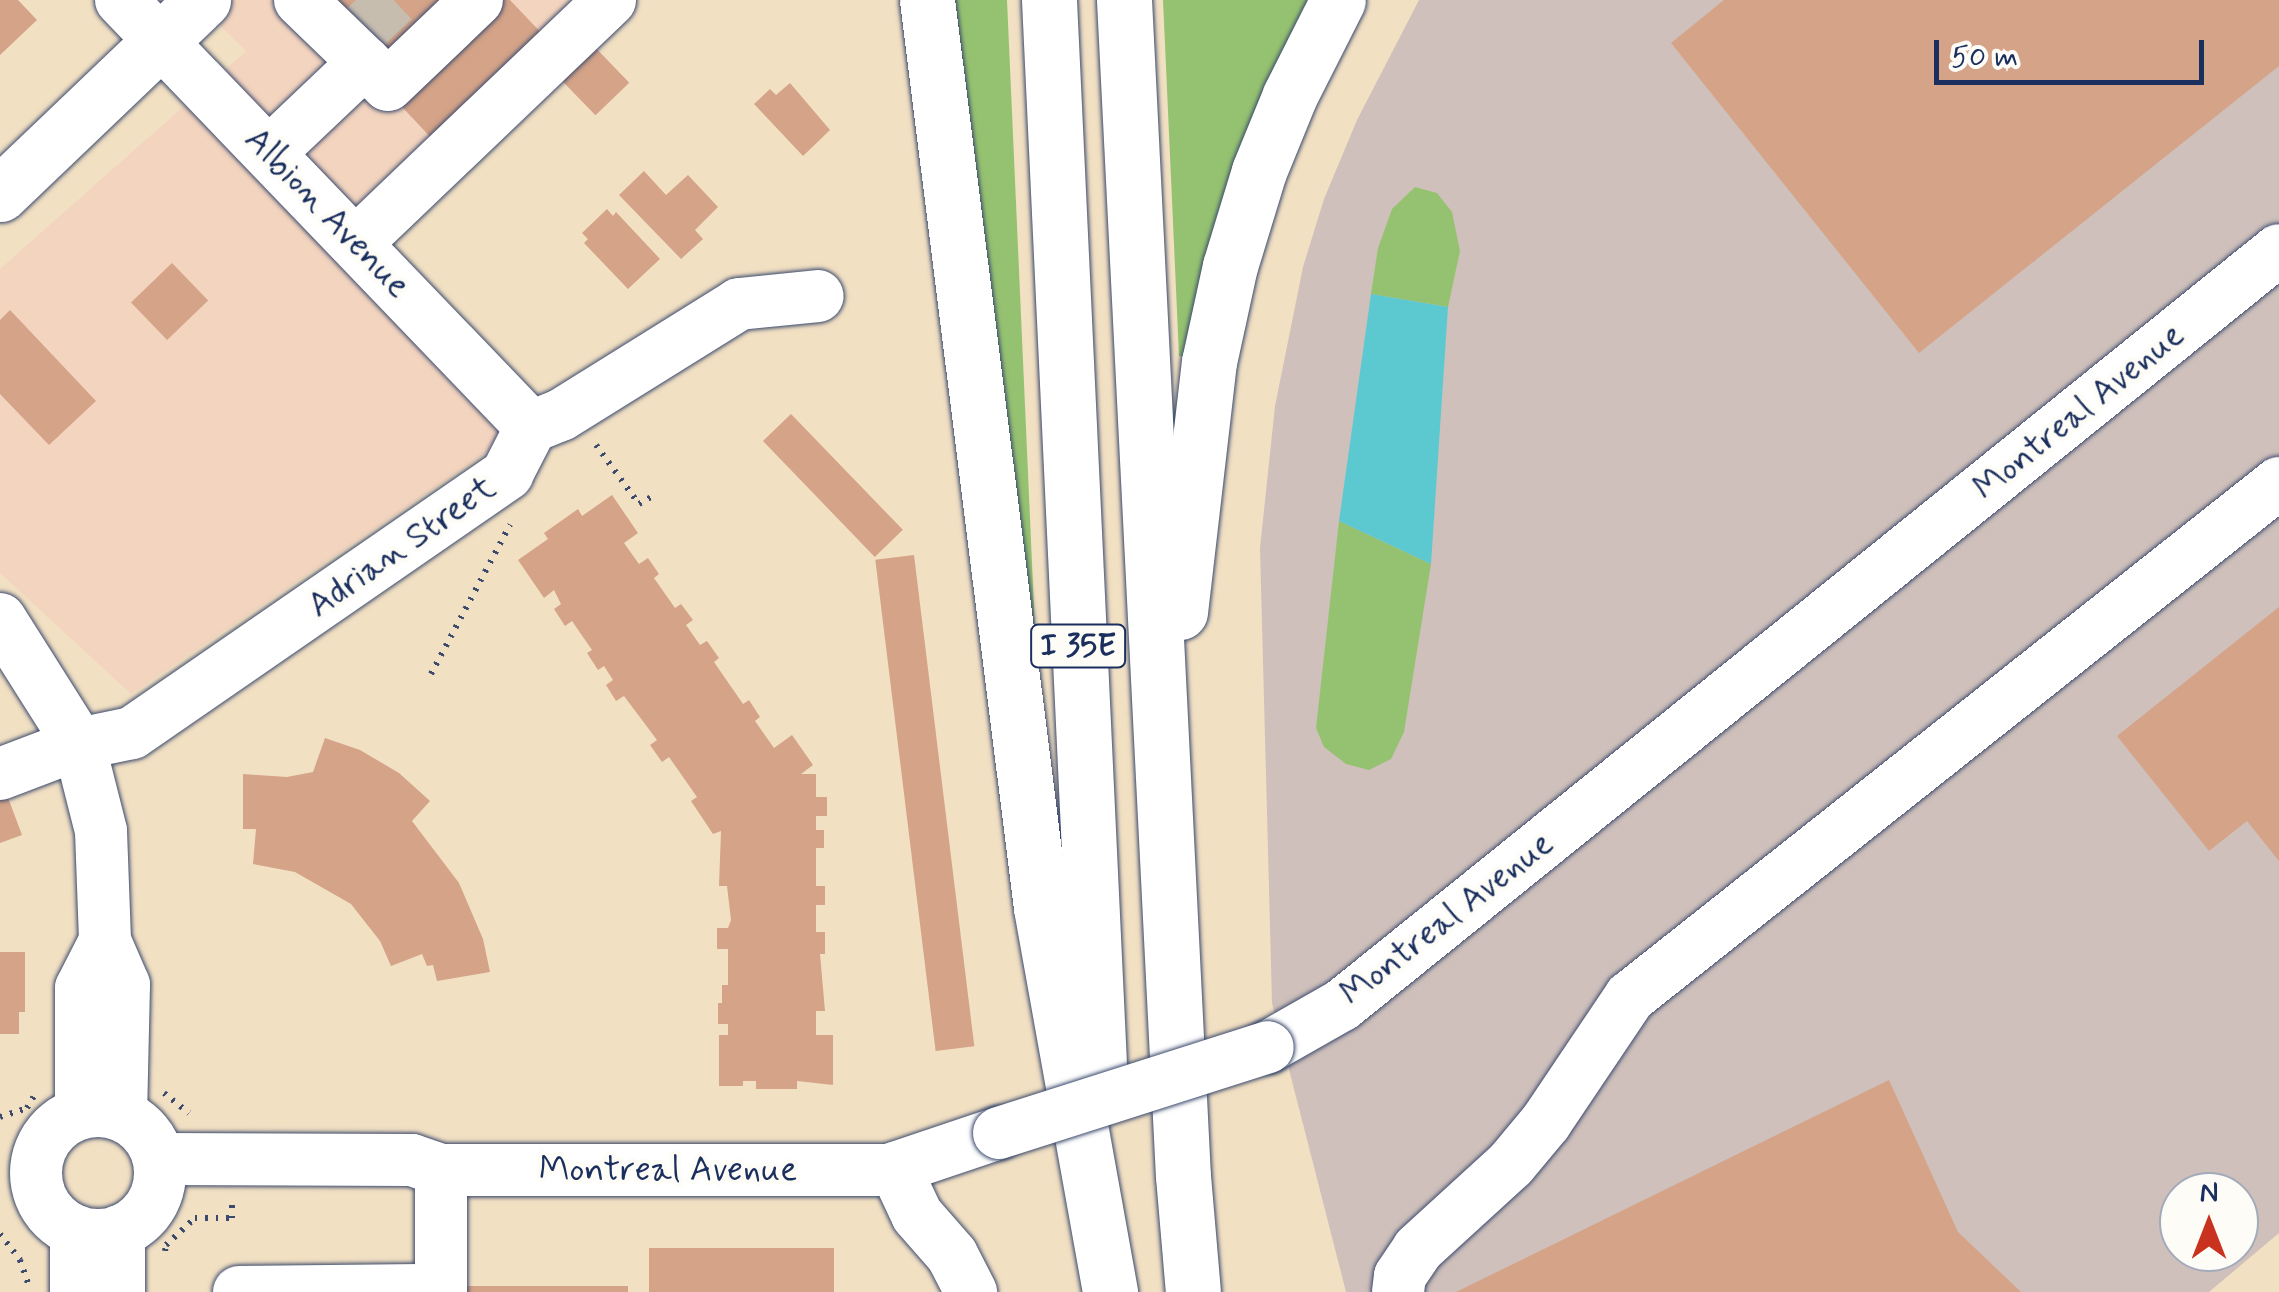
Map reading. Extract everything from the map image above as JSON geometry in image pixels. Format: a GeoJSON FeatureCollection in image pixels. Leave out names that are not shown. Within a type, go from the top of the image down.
{"type":"FeatureCollection","features":[{"type":"Feature","properties":{"kind":"main road"},"geometry":{"type":"LineString","coordinates":[[0,194],[203,0]]}},
{"type":"Feature","properties":{"kind":"main road"},"geometry":{"type":"LineString","coordinates":[[926,0],[1041,908],[1114,1292]]}},
{"type":"Feature","properties":{"kind":"main road","name":"I 35E"},"geometry":{"type":"LineString","coordinates":[[1049,0],[1090,917],[1114,1292]]}},
{"type":"Feature","properties":{"kind":"main road","name":"I 35E"},"geometry":{"type":"LineString","coordinates":[[1124,0],[1193,1292]]}},
{"type":"Feature","properties":{"kind":"main road"},"geometry":{"type":"LineString","coordinates":[[1162,764],[1210,362],[1230,266],[1284,110],[1338,0]]}},
{"type":"Feature","properties":{"kind":"street","name":"Albion Avenue"},"geometry":{"type":"LineString","coordinates":[[121,0],[530,428]]}},
{"type":"Feature","properties":{"kind":"street"},"geometry":{"type":"LineString","coordinates":[[307,2],[358,46],[388,84],[476,0]]}},
{"type":"Feature","properties":{"kind":"street"},"geometry":{"type":"LineString","coordinates":[[356,242],[610,0]]}},
{"type":"Feature","properties":{"kind":"street"},"geometry":{"type":"LineString","coordinates":[[269,152],[358,46]]}},
{"type":"Feature","properties":{"kind":"street","name":"Montreal Avenue"},"geometry":{"type":"LineString","coordinates":[[160,1172],[412,1160],[441,1170],[894,1168],[1268,1047],[1342,1005],[2279,250]]}},
{"type":"Feature","properties":{"kind":"street"},"geometry":{"type":"LineString","coordinates":[[530,428],[561,415],[739,304],[818,296]]}},
{"type":"Feature","properties":{"kind":"street","name":"Adrian Street"},"geometry":{"type":"LineString","coordinates":[[0,774],[79,744],[132,734],[507,474],[530,428]]}},
{"type":"Feature","properties":{"kind":"street"},"geometry":{"type":"LineString","coordinates":[[1398,1292],[1400,1276],[1418,1249],[1511,1164],[1546,1122],[1630,998],[2279,484]]}},
{"type":"Feature","properties":{"kind":"street"},"geometry":{"type":"LineString","coordinates":[[0,619],[79,744],[101,832],[106,941],[82,988],[100,1098],[139,1125],[160,1172],[146,1214],[98,1231],[51,1214],[19,1171],[48,1136],[100,1098]]}},
{"type":"Feature","properties":{"kind":"street"},"geometry":{"type":"LineString","coordinates":[[894,1168],[917,1215],[952,1255],[971,1292]]}},
{"type":"Feature","properties":{"kind":"street"},"geometry":{"type":"LineString","coordinates":[[238,1292],[441,1290],[441,1170]]}},
{"type":"Feature","properties":{"kind":"street"},"geometry":{"type":"LineString","coordinates":[[76,1292],[98,1231]]}},
{"type":"Feature","properties":{"kind":"street"},"geometry":{"type":"LineString","coordinates":[[98,1231],[119,1292]]}},
{"type":"Feature","properties":{"kind":"path"},"geometry":{"type":"LineString","coordinates":[[587,434],[639,504],[656,494]]}},
{"type":"Feature","properties":{"kind":"path"},"geometry":{"type":"LineString","coordinates":[[432,674],[526,497],[507,474]]}},
{"type":"Feature","properties":{"kind":"path"},"geometry":{"type":"LineString","coordinates":[[0,1116],[27,1108],[100,1098],[178,1108],[196,1116]]}},
{"type":"Feature","properties":{"kind":"path"},"geometry":{"type":"LineString","coordinates":[[164,1258],[166,1244],[195,1218],[232,1218]]}},
{"type":"Feature","properties":{"kind":"path"},"geometry":{"type":"LineString","coordinates":[[0,1234],[20,1260],[30,1292]]}},
{"type":"Feature","properties":{"kind":"shaded area"},"geometry":{"type":"Polygon","coordinates":[[[194,0],[582,0],[326,241],[517,432],[131,694],[0,573],[0,269],[246,51],[194,0]]]}},
{"type":"Feature","properties":{"kind":"shaded area"},"geometry":{"type":"Polygon","coordinates":[[[1419,0],[2279,0],[2279,1233],[2259,1250],[2259,1172],[2159,1172],[2159,1272],[2233,1272],[2209,1292],[1346,1292],[1272,1003],[1260,548],[1275,406],[1303,267],[1324,199],[1357,120],[1419,0]]]}},
{"type":"Feature","properties":{"kind":"green space"},"geometry":{"type":"Polygon","coordinates":[[[939,0],[1007,0],[1037,676],[939,0]]]}},
{"type":"Feature","properties":{"kind":"green space"},"geometry":{"type":"Polygon","coordinates":[[[1163,0],[1315,0],[1191,358],[1179,356],[1163,0]]]}},
{"type":"Feature","properties":{"kind":"green space"},"geometry":{"type":"Polygon","coordinates":[[[1415,187],[1437,193],[1452,212],[1460,251],[1448,307],[1371,294],[1378,248],[1392,209],[1415,187]]]}},
{"type":"Feature","properties":{"kind":"green space"},"geometry":{"type":"Polygon","coordinates":[[[1339,521],[1431,564],[1404,732],[1391,759],[1369,770],[1346,764],[1324,747],[1316,728],[1339,521]]]}},
{"type":"Feature","properties":{"kind":"water"},"geometry":{"type":"Polygon","coordinates":[[[1371,294],[1448,307],[1431,564],[1339,521],[1371,294]]]}},
{"type":"Feature","properties":{"kind":"building"},"geometry":{"type":"Polygon","coordinates":[[[0,0],[18,0],[37,20],[0,55],[0,0]]]}},
{"type":"Feature","properties":{"kind":"building"},"geometry":{"type":"Polygon","coordinates":[[[331,0],[444,0],[397,67],[331,0]]]}},
{"type":"Feature","properties":{"kind":"building"},"geometry":{"type":"Polygon","coordinates":[[[488,0],[510,0],[546,38],[435,142],[389,93],[488,0]]]}},
{"type":"Feature","properties":{"kind":"building"},"geometry":{"type":"Polygon","coordinates":[[[1724,0],[2279,0],[2279,66],[1919,353],[1671,43],[1724,0]]]}},
{"type":"Feature","properties":{"kind":"building"},"geometry":{"type":"Polygon","coordinates":[[[589,41],[629,83],[595,115],[555,74],[589,41]]]}},
{"type":"Feature","properties":{"kind":"building"},"geometry":{"type":"Polygon","coordinates":[[[790,83],[830,130],[803,156],[754,104],[770,89],[776,95],[790,83]]]}},
{"type":"Feature","properties":{"kind":"building"},"geometry":{"type":"Polygon","coordinates":[[[644,171],[666,195],[688,175],[718,207],[695,230],[703,239],[681,259],[619,195],[644,171]]]}},
{"type":"Feature","properties":{"kind":"building"},"geometry":{"type":"Polygon","coordinates":[[[607,209],[613,216],[616,212],[660,259],[628,289],[584,243],[588,239],[582,233],[607,209]]]}},
{"type":"Feature","properties":{"kind":"building"},"geometry":{"type":"Polygon","coordinates":[[[172,263],[208,300],[167,340],[131,303],[172,263]]]}},
{"type":"Feature","properties":{"kind":"building"},"geometry":{"type":"Polygon","coordinates":[[[10,310],[96,401],[49,445],[0,394],[0,320],[10,310]]]}},
{"type":"Feature","properties":{"kind":"building"},"geometry":{"type":"Polygon","coordinates":[[[791,414],[903,530],[875,557],[763,441],[791,414]]]}},
{"type":"Feature","properties":{"kind":"building"},"geometry":{"type":"Polygon","coordinates":[[[612,495],[638,533],[624,543],[639,564],[648,558],[659,574],[654,578],[675,608],[681,604],[693,620],[686,625],[700,645],[707,641],[719,658],[714,662],[743,704],[749,700],[760,717],[755,721],[774,748],[792,735],[813,765],[801,774],[816,774],[816,797],[827,797],[827,816],[816,816],[816,830],[824,830],[824,848],[816,848],[816,886],[825,886],[825,905],[816,905],[816,932],[825,932],[825,954],[820,954],[825,1011],[816,1011],[816,1035],[833,1035],[833,1085],[797,1081],[797,1089],[756,1089],[756,1081],[743,1081],[743,1086],[719,1086],[719,1035],[728,1035],[728,1024],[718,1024],[718,1003],[722,1003],[722,985],[728,985],[728,949],[717,949],[717,928],[728,928],[731,920],[727,886],[719,886],[721,831],[713,834],[691,801],[697,797],[669,757],[662,762],[650,745],[657,740],[624,696],[616,701],[606,685],[613,680],[604,666],[598,670],[587,653],[592,650],[572,621],[565,626],[554,609],[561,604],[554,590],[544,598],[518,560],[548,539],[544,533],[578,509],[582,516],[612,495]]]}},
{"type":"Feature","properties":{"kind":"building"},"geometry":{"type":"Polygon","coordinates":[[[914,555],[974,1046],[936,1051],[875,560],[914,555]]]}},
{"type":"Feature","properties":{"kind":"building"},"geometry":{"type":"Polygon","coordinates":[[[2279,607],[2279,861],[2247,821],[2209,851],[2117,736],[2279,607]]]}},
{"type":"Feature","properties":{"kind":"building"},"geometry":{"type":"Polygon","coordinates":[[[325,738],[360,750],[399,773],[430,801],[412,821],[459,883],[483,939],[490,972],[437,981],[433,965],[427,966],[422,954],[391,966],[380,941],[351,904],[295,872],[253,864],[256,829],[243,829],[243,774],[287,777],[313,772],[325,738]]]}},
{"type":"Feature","properties":{"kind":"building"},"geometry":{"type":"Polygon","coordinates":[[[7,795],[22,835],[0,843],[0,797],[7,795]]]}},
{"type":"Feature","properties":{"kind":"building"},"geometry":{"type":"Polygon","coordinates":[[[0,952],[25,952],[25,1012],[19,1012],[19,1034],[0,1034],[0,952]]]}},
{"type":"Feature","properties":{"kind":"building"},"geometry":{"type":"Polygon","coordinates":[[[1889,1080],[1958,1232],[2021,1292],[1456,1292],[1889,1080]]]}},
{"type":"Feature","properties":{"kind":"building"},"geometry":{"type":"Polygon","coordinates":[[[649,1248],[834,1248],[834,1292],[649,1292],[649,1248]]]}},
{"type":"Feature","properties":{"kind":"building"},"geometry":{"type":"Polygon","coordinates":[[[464,1286],[628,1286],[628,1292],[464,1292],[464,1286]]]}},
{"type":"Feature","properties":{"kind":"tunnel"},"geometry":{"type":"LineString","coordinates":[[361,31],[394,0]]}}]}
